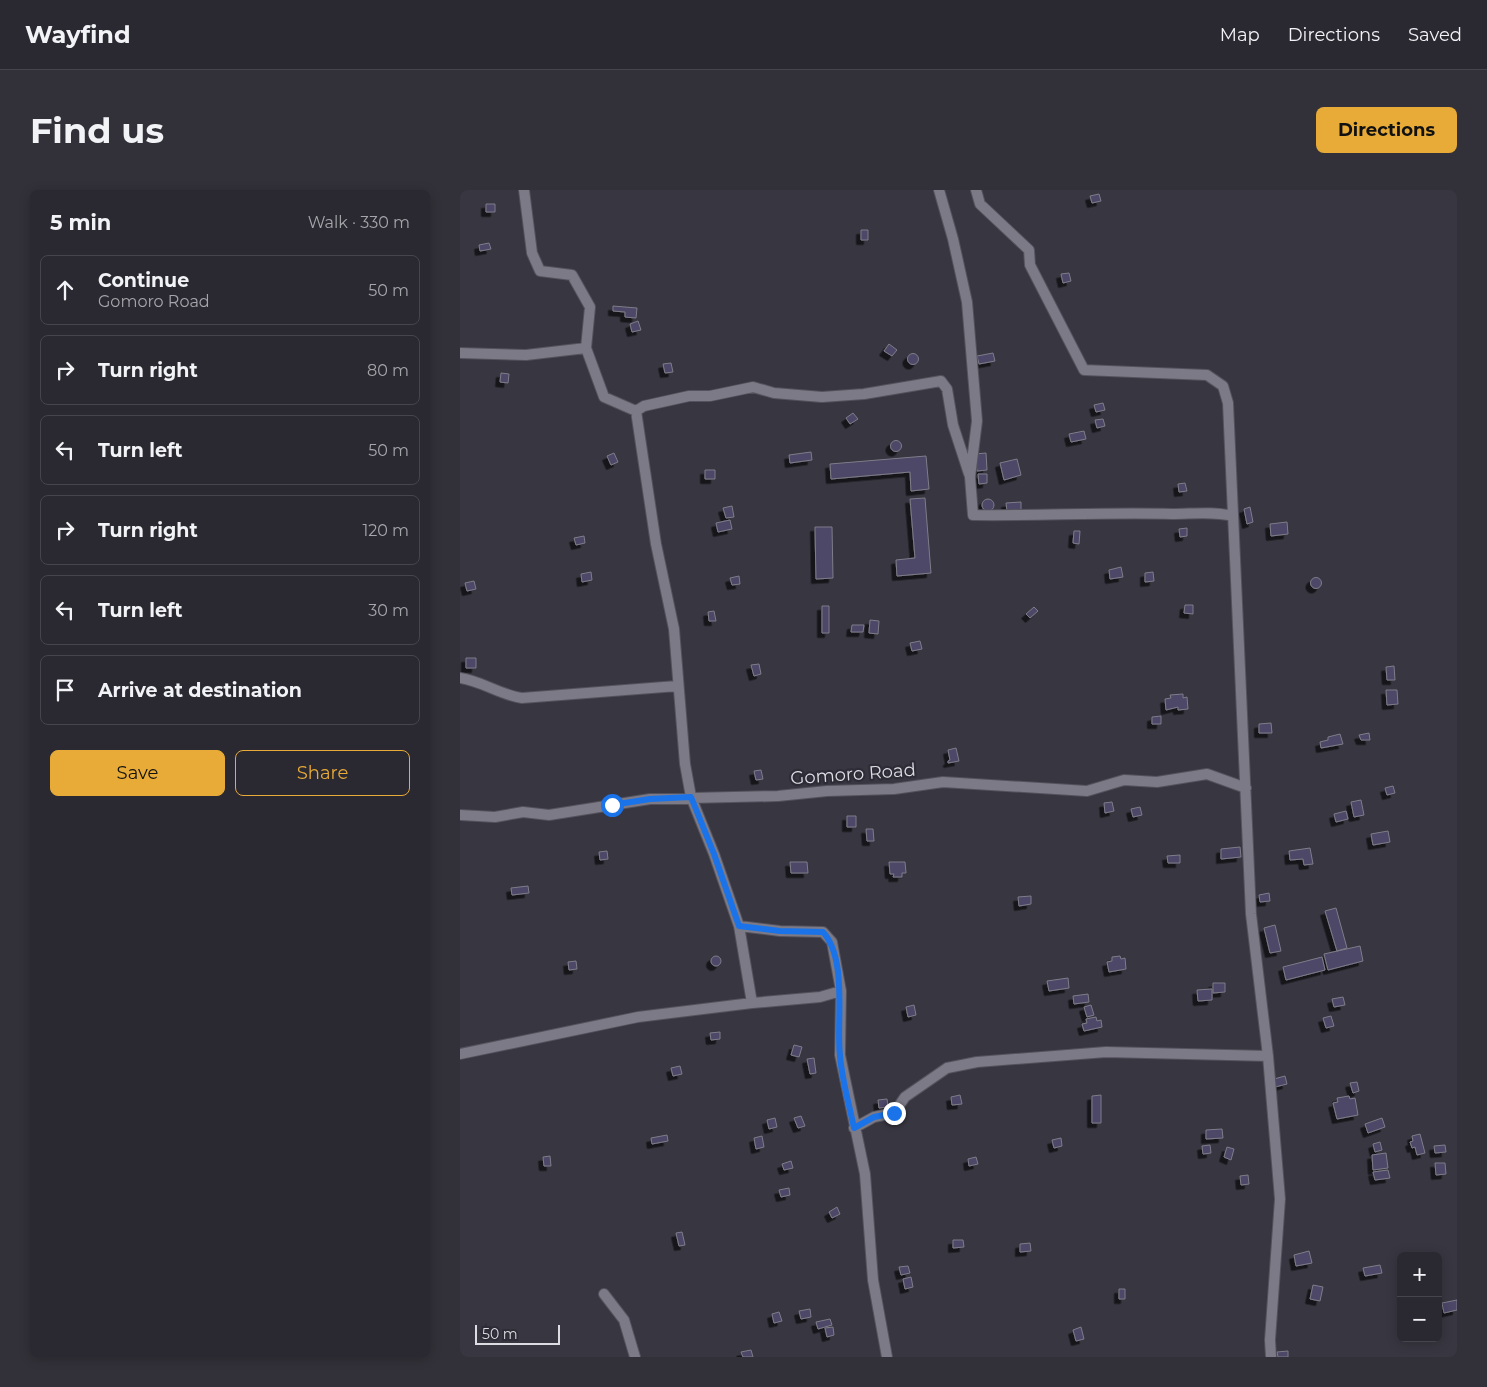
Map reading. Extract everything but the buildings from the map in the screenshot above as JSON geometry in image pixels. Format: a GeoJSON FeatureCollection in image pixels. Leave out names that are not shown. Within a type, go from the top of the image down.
{"type":"FeatureCollection","features":[{"type":"Feature","properties":{"kind":"street"},"geometry":{"type":"LineString","coordinates":[[524,190],[532,253],[540,271],[572,275],[590,307],[586,348],[604,396],[636,411]]}},
{"type":"Feature","properties":{"kind":"street"},"geometry":{"type":"LineString","coordinates":[[939,190],[953,239],[967,302],[977,421],[970,477],[973,515],[1023,516],[1127,512],[1212,513],[1233,516]]}},
{"type":"Feature","properties":{"kind":"street"},"geometry":{"type":"LineString","coordinates":[[976,190],[980,204],[1029,250],[1030,264],[1084,370],[1207,375],[1223,386],[1228,403],[1251,914],[1268,1056],[1280,1199],[1270,1340],[1271,1357]]}},
{"type":"Feature","properties":{"kind":"street"},"geometry":{"type":"LineString","coordinates":[[460,353],[526,356],[586,348]]}},
{"type":"Feature","properties":{"kind":"street"},"geometry":{"type":"LineString","coordinates":[[636,411],[644,406],[689,396],[710,396],[753,387],[774,393],[822,397],[864,394],[940,381],[947,390],[952,425],[970,477]]}},
{"type":"Feature","properties":{"kind":"street"},"geometry":{"type":"LineString","coordinates":[[636,411],[656,544],[674,629],[677,686],[685,764],[691,797],[714,854],[739,926],[752,1003]]}},
{"type":"Feature","properties":{"kind":"street"},"geometry":{"type":"LineString","coordinates":[[460,678],[475,680],[506,696],[522,698],[677,686]]}},
{"type":"Feature","properties":{"kind":"street","name":"Gomoro Road"},"geometry":{"type":"LineString","coordinates":[[460,815],[494,817],[523,812],[549,815],[650,799],[778,796],[827,791],[894,789],[943,782],[1087,791],[1124,780],[1157,782],[1206,774],[1246,788]]}},
{"type":"Feature","properties":{"kind":"street"},"geometry":{"type":"LineString","coordinates":[[739,926],[780,931],[823,932],[832,942],[840,991],[840,1055],[865,1174],[873,1280],[888,1357]]}},
{"type":"Feature","properties":{"kind":"street"},"geometry":{"type":"LineString","coordinates":[[460,1054],[638,1017],[820,997],[840,991]]}},
{"type":"Feature","properties":{"kind":"street"},"geometry":{"type":"LineString","coordinates":[[854,1128],[874,1117],[894,1113],[905,1097],[948,1068],[977,1062],[1106,1052],[1268,1056]]}},
{"type":"Feature","properties":{"kind":"street"},"geometry":{"type":"LineString","coordinates":[[604,1294],[624,1320],[635,1357]]}},
{"type":"Feature","properties":{"kind":"route"},"geometry":{"type":"LineString","coordinates":[[612,805],[650,799],[691,797],[714,854],[739,926],[792,932],[807,930],[823,932],[832,942],[840,991],[840,1055],[854,1128],[874,1117],[894,1113]]}}]}
